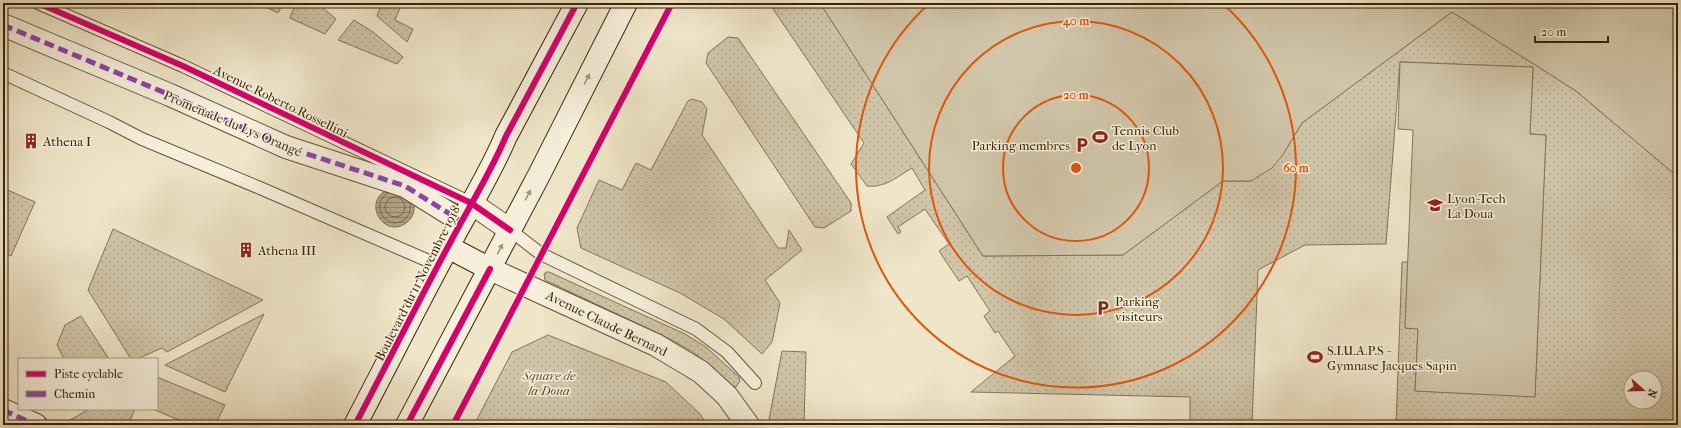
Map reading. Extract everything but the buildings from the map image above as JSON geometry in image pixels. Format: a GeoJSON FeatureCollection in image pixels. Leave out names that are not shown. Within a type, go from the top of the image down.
{"type":"FeatureCollection","features":[{"type":"Feature","properties":{"kind":"street","name":"Boulevard du 11 Novembre 1918"},"geometry":{"type":"LineString","coordinates":[[355,425],[577,3]]}},
{"type":"Feature","properties":{"kind":"street"},"geometry":{"type":"LineString","coordinates":[[407,425],[510,230],[626,3]]}},
{"type":"Feature","properties":{"kind":"street","name":"Promenade du Lys Orangé"},"geometry":{"type":"LineString","coordinates":[[3,25],[286,147],[405,186],[466,212]]}},
{"type":"Feature","properties":{"kind":"street","name":"Avenue Roberto Rossellini"},"geometry":{"type":"LineString","coordinates":[[466,212],[510,230]]}},
{"type":"Feature","properties":{"kind":"street","name":"Avenue Claude Bernard"},"geometry":{"type":"LineString","coordinates":[[443,256],[490,268],[663,349],[700,372],[716,386],[727,396],[748,425]]}},
{"type":"Feature","properties":{"kind":"street"},"geometry":{"type":"LineString","coordinates":[[3,410],[36,425]]}},
{"type":"Feature","properties":{"kind":"lane","name":"Avenue Roberto Rossellini"},"geometry":{"type":"LineString","coordinates":[[38,3],[183,66],[466,212]]}},
{"type":"Feature","properties":{"kind":"lane"},"geometry":{"type":"LineString","coordinates":[[3,73],[109,122],[142,140],[260,188],[443,256]]}},
{"type":"Feature","properties":{"kind":"lane"},"geometry":{"type":"LineString","coordinates":[[510,230],[541,254],[696,329],[726,352],[755,383]]}},
{"type":"Feature","properties":{"kind":"green space"},"geometry":{"type":"Polygon","coordinates":[[[257,3],[283,3],[278,13],[257,3]]]}},
{"type":"Feature","properties":{"kind":"green space"},"geometry":{"type":"Polygon","coordinates":[[[296,3],[317,3],[336,19],[325,34],[290,18],[296,3]]]}},
{"type":"Feature","properties":{"kind":"green space"},"geometry":{"type":"Polygon","coordinates":[[[382,3],[402,3],[395,20],[413,29],[407,42],[377,16],[382,3]]]}},
{"type":"Feature","properties":{"kind":"green space"},"geometry":{"type":"Polygon","coordinates":[[[769,3],[820,3],[983,256],[1123,255],[1223,181],[1251,181],[1282,155],[1302,123],[1452,12],[1576,91],[1678,177],[1678,425],[1396,425],[1402,262],[1408,262],[1405,328],[1418,328],[1415,391],[1535,396],[1546,135],[1530,134],[1533,67],[1400,62],[1386,244],[1305,245],[1258,270],[1252,425],[1190,425],[1190,397],[971,392],[1015,356],[998,331],[995,333],[984,316],[990,311],[967,276],[959,281],[939,251],[949,244],[925,209],[898,227],[901,232],[898,234],[887,217],[925,190],[912,168],[885,184],[867,186],[851,164],[864,143],[769,3]]]}},
{"type":"Feature","properties":{"kind":"green space","name":"Tennis Club de Lyon"},"geometry":{"type":"Polygon","coordinates":[[[820,3],[1678,3],[1678,177],[1576,91],[1452,12],[1302,123],[1282,156],[1272,168],[1251,181],[1223,181],[1123,255],[983,256],[820,3]]]}},
{"type":"Feature","properties":{"kind":"green space"},"geometry":{"type":"Polygon","coordinates":[[[354,20],[373,32],[403,57],[397,64],[338,40],[354,20]]]}},
{"type":"Feature","properties":{"kind":"green space"},"geometry":{"type":"Polygon","coordinates":[[[728,37],[738,38],[851,203],[851,211],[824,228],[815,227],[706,63],[708,53],[728,37]]]}},
{"type":"Feature","properties":{"kind":"green space"},"geometry":{"type":"Polygon","coordinates":[[[1400,62],[1533,67],[1530,134],[1546,135],[1535,397],[1415,391],[1418,329],[1405,328],[1413,130],[1398,129],[1400,62]]]}},
{"type":"Feature","properties":{"kind":"green space"},"geometry":{"type":"Polygon","coordinates":[[[692,99],[702,102],[707,109],[702,135],[778,248],[786,248],[789,230],[802,250],[765,280],[780,303],[772,342],[762,354],[724,319],[680,293],[581,248],[577,228],[599,180],[622,190],[636,163],[651,170],[688,101],[692,99]]]}},
{"type":"Feature","properties":{"kind":"green space"},"geometry":{"type":"Polygon","coordinates":[[[3,188],[35,202],[11,256],[3,252],[3,188]]]}},
{"type":"Feature","properties":{"kind":"green space"},"geometry":{"type":"Polygon","coordinates":[[[113,229],[263,300],[167,352],[162,348],[139,358],[130,358],[88,290],[113,229]]]}},
{"type":"Feature","properties":{"kind":"green space"},"geometry":{"type":"Polygon","coordinates":[[[549,272],[685,334],[706,347],[739,377],[740,381],[736,387],[732,386],[693,352],[670,339],[545,280],[544,274],[549,272]]]}},
{"type":"Feature","properties":{"kind":"green space"},"geometry":{"type":"Polygon","coordinates":[[[264,314],[225,392],[165,365],[264,314]]]}},
{"type":"Feature","properties":{"kind":"green space"},"geometry":{"type":"Polygon","coordinates":[[[81,316],[108,358],[64,358],[57,345],[65,325],[81,316]]]}},
{"type":"Feature","properties":{"kind":"green space","name":"Square de la Doua"},"geometry":{"type":"Polygon","coordinates":[[[548,335],[666,382],[700,414],[707,425],[474,425],[512,352],[548,335]]]}},
{"type":"Feature","properties":{"kind":"green space"},"geometry":{"type":"Polygon","coordinates":[[[782,351],[806,352],[804,425],[768,425],[782,351]]]}},
{"type":"Feature","properties":{"kind":"green space"},"geometry":{"type":"Polygon","coordinates":[[[158,377],[225,405],[215,425],[190,425],[155,410],[158,410],[158,377]]]}},
{"type":"Feature","properties":{"kind":"green space"},"geometry":{"type":"Polygon","coordinates":[[[87,410],[135,410],[128,425],[69,425],[67,422],[87,410]]]}},
{"type":"Feature","properties":{"kind":"water"},"geometry":{"type":"Polygon","coordinates":[[[392,188],[414,203],[414,212],[412,217],[406,223],[397,227],[389,226],[383,222],[378,216],[376,208],[377,200],[382,193],[392,188]]]}},
{"type":"Feature","properties":{"kind":"marked path"},"geometry":{"type":"LineString","coordinates":[[3,25],[170,95],[286,147],[405,186],[461,221]]}},
{"type":"Feature","properties":{"kind":"marked path"},"geometry":{"type":"LineString","coordinates":[[3,410],[36,425]]}},
{"type":"Feature","properties":{"kind":"cycle path"},"geometry":{"type":"LineString","coordinates":[[38,3],[183,66],[471,203],[510,230]]}},
{"type":"Feature","properties":{"kind":"cycle path"},"geometry":{"type":"LineString","coordinates":[[355,425],[577,3]]}},
{"type":"Feature","properties":{"kind":"cycle path"},"geometry":{"type":"LineString","coordinates":[[453,425],[672,3]]}},
{"type":"Feature","properties":{"kind":"cycle path"},"geometry":{"type":"LineString","coordinates":[[407,425],[490,269]]}},
{"type":"Feature","properties":{"kind":"place","name":"Tennis Club de Lyon"},"geometry":{"type":"Point","coordinates":[1100,137]}},
{"type":"Feature","properties":{"kind":"place","name":"Athena I"},"geometry":{"type":"Point","coordinates":[31,141]}},
{"type":"Feature","properties":{"kind":"place","name":"Parking membres"},"geometry":{"type":"Point","coordinates":[1082,145]}},
{"type":"Feature","properties":{"kind":"place","name":"Lyon-Tech La Doua"},"geometry":{"type":"Point","coordinates":[1435,205]}},
{"type":"Feature","properties":{"kind":"place","name":"Athena III"},"geometry":{"type":"Point","coordinates":[246,250]}},
{"type":"Feature","properties":{"kind":"place","name":"Parking visiteurs"},"geometry":{"type":"Point","coordinates":[1103,308]}},
{"type":"Feature","properties":{"kind":"place","name":"S.I.U.A.P.S - Gymnase Jacques Sapin"},"geometry":{"type":"Point","coordinates":[1315,357]}}]}
